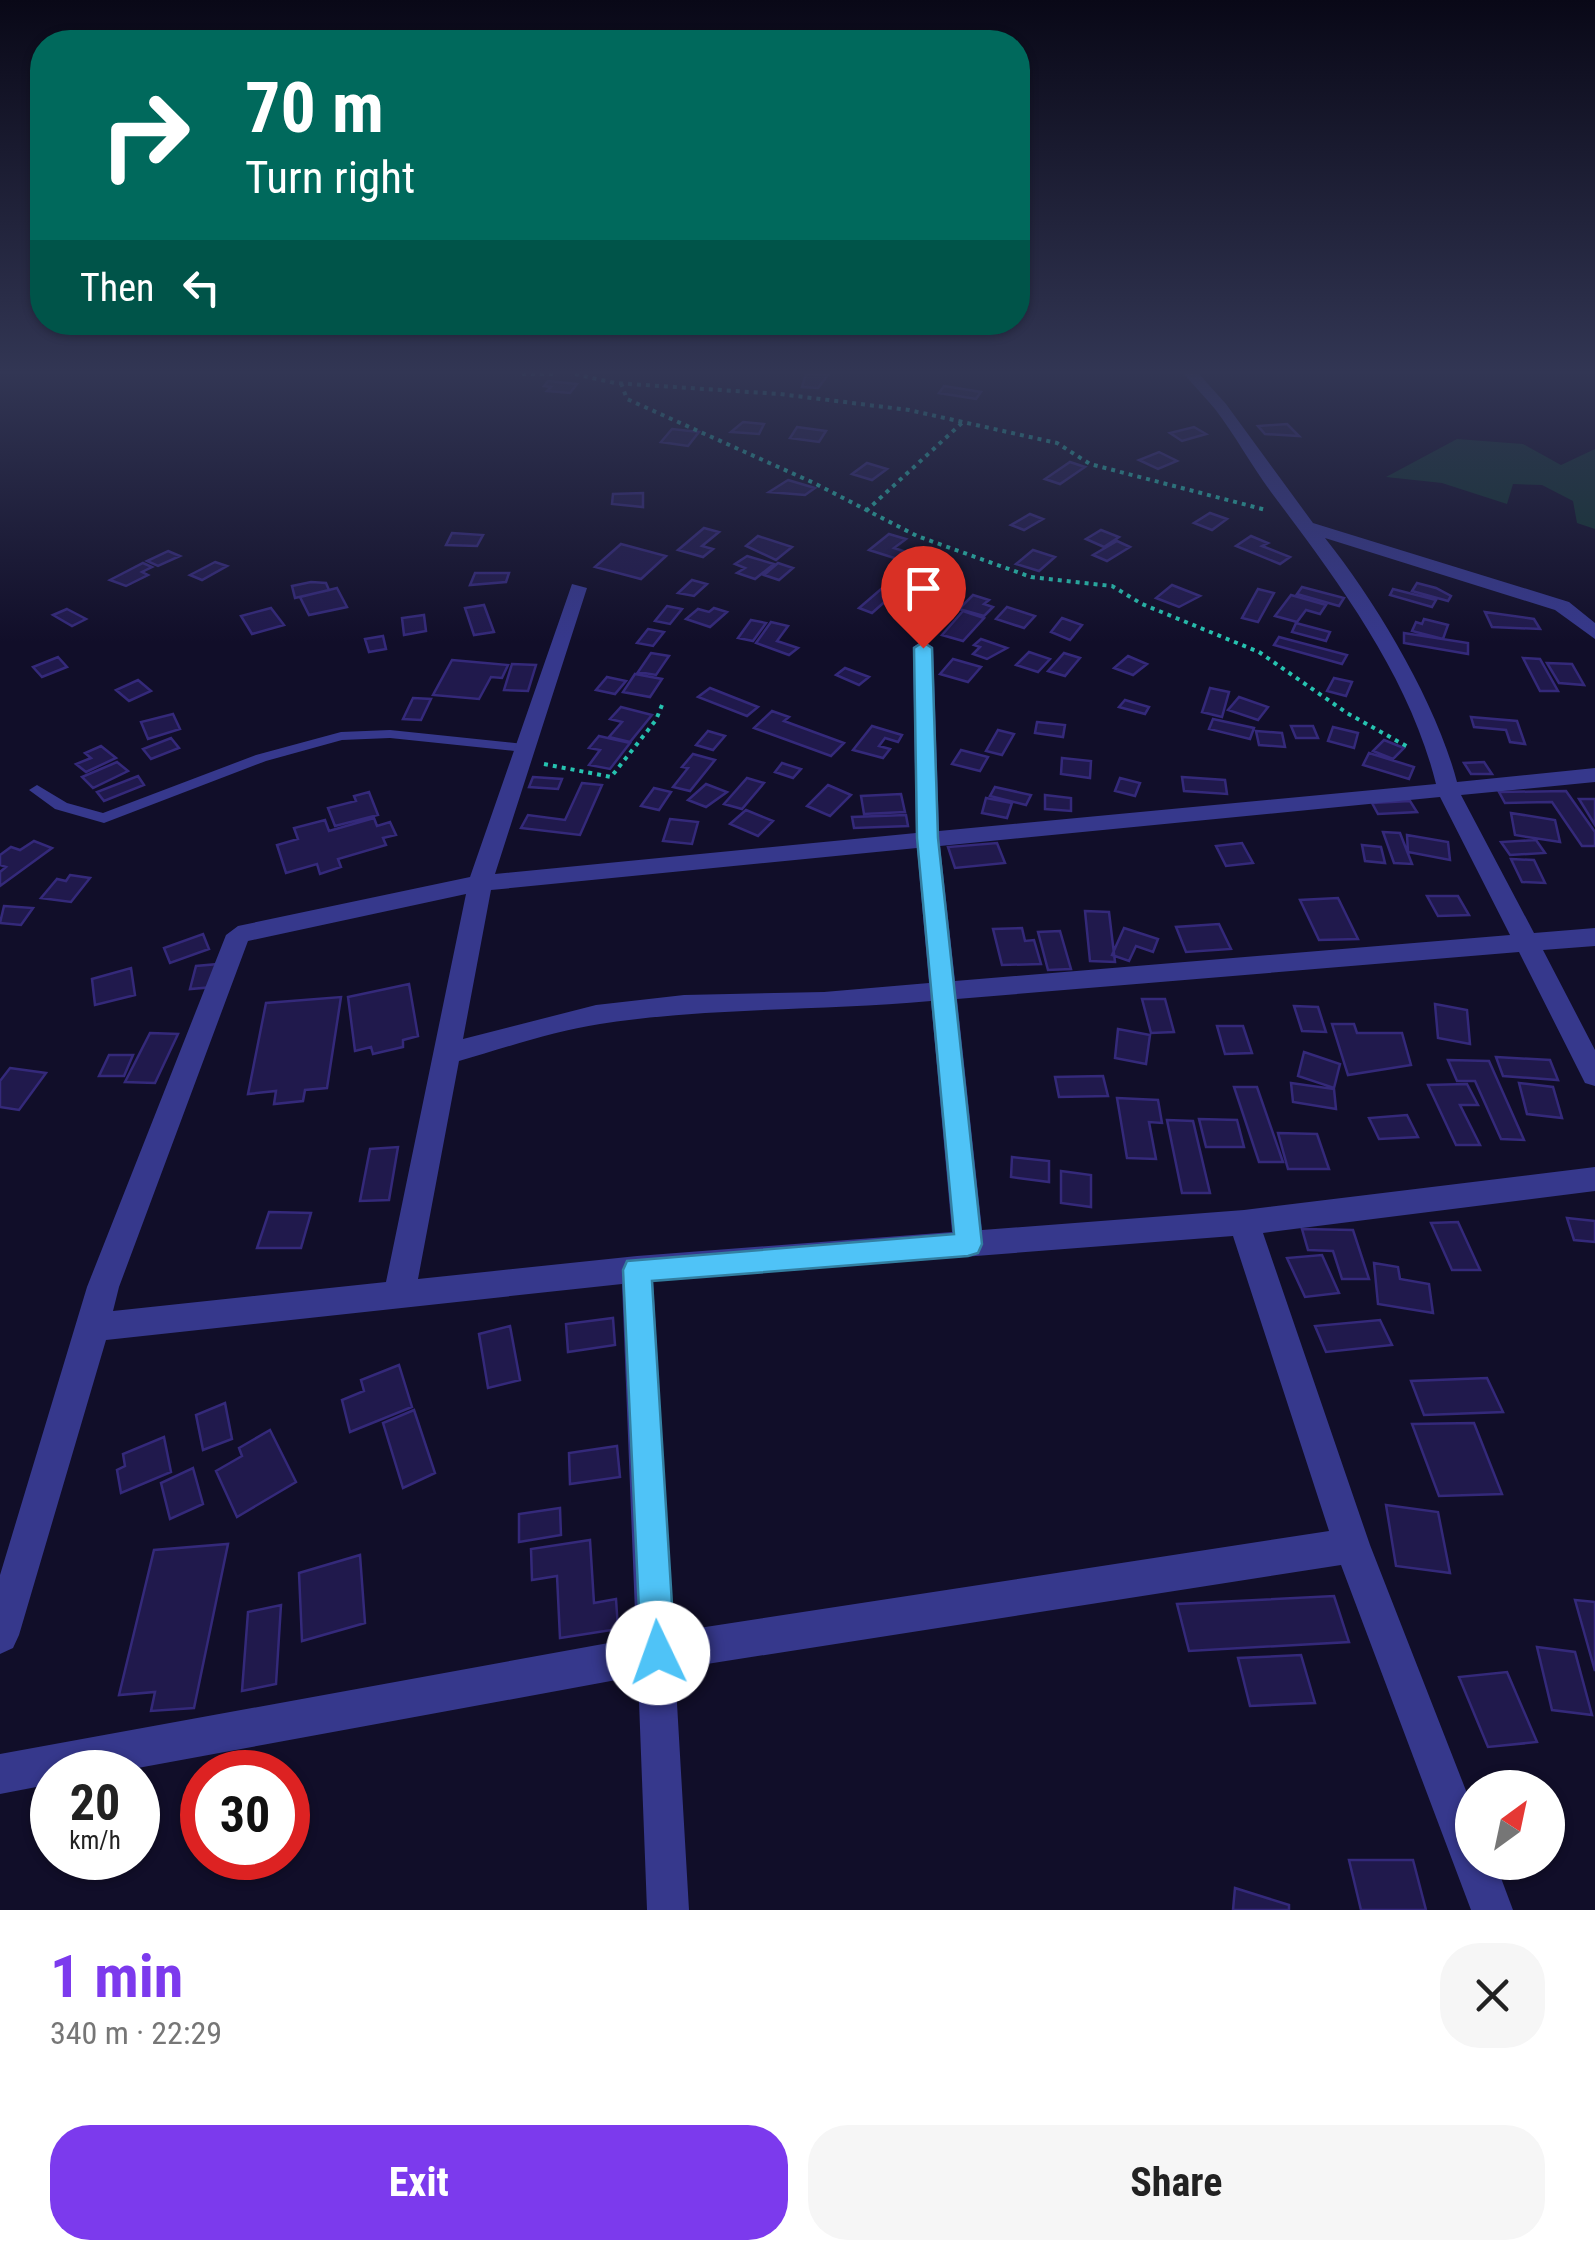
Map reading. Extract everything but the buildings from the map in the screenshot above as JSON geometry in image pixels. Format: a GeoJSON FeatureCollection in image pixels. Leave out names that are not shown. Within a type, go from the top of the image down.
{"type":"FeatureCollection","features":[{"type":"Feature","properties":{"kind":"street"},"geometry":{"type":"LineString","coordinates":[[1261,463],[1339,568],[1412,693],[1442,764],[1449,792],[1595,1076]]}},
{"type":"Feature","properties":{"kind":"street"},"geometry":{"type":"LineString","coordinates":[[1306,526],[1562,606],[1595,633]]}},
{"type":"Feature","properties":{"kind":"street"},"geometry":{"type":"LineString","coordinates":[[400,1295],[480,882],[578,588]]}},
{"type":"Feature","properties":{"kind":"street"},"geometry":{"type":"LineString","coordinates":[[923,648],[928,838],[968,1244]]}},
{"type":"Feature","properties":{"kind":"street"},"geometry":{"type":"LineString","coordinates":[[0,1634],[104,1287],[238,935],[480,882],[1595,775]]}},
{"type":"Feature","properties":{"kind":"street"},"geometry":{"type":"LineString","coordinates":[[445,1054],[596,1015],[684,1004],[941,992],[1531,946],[1595,937]]}},
{"type":"Feature","properties":{"kind":"street"},"geometry":{"type":"LineString","coordinates":[[94,1327],[637,1270],[1244,1223],[1595,1179]]}},
{"type":"Feature","properties":{"kind":"street"},"geometry":{"type":"LineString","coordinates":[[1244,1223],[1352,1545],[1455,1813]]}},
{"type":"Feature","properties":{"kind":"street"},"geometry":{"type":"LineString","coordinates":[[637,1270],[668,1910]]}},
{"type":"Feature","properties":{"kind":"street"},"geometry":{"type":"LineString","coordinates":[[0,1774],[658,1653],[1352,1545]]}},
{"type":"Feature","properties":{"kind":"street"},"geometry":{"type":"LineString","coordinates":[[1481,1880],[1492,1910]]}},
{"type":"Feature","properties":{"kind":"lane"},"geometry":{"type":"LineString","coordinates":[[37,790],[61,806],[104,818],[260,758],[340,736],[390,734],[523,753]]}},
{"type":"Feature","properties":{"kind":"path"},"geometry":{"type":"LineString","coordinates":[[763,463],[917,536],[1030,576],[1112,586],[1142,604],[1259,652],[1347,713],[1442,764]]}},
{"type":"Feature","properties":{"kind":"path"},"geometry":{"type":"LineString","coordinates":[[866,511],[918,463]]}},
{"type":"Feature","properties":{"kind":"path"},"geometry":{"type":"LineString","coordinates":[[1089,463],[1252,504],[1306,526]]}},
{"type":"Feature","properties":{"kind":"path"},"geometry":{"type":"LineString","coordinates":[[523,753],[611,777],[656,720],[662,704]]}},
{"type":"Feature","properties":{"kind":"green space"},"geometry":{"type":"Polygon","coordinates":[[[1412,463],[1595,463],[1595,529],[1577,523],[1573,501],[1542,485],[1513,484],[1507,504],[1442,483],[1386,477],[1412,463]]]}},
{"type":"Feature","properties":{"kind":"route"},"geometry":{"type":"LineString","coordinates":[[658,1653],[637,1270],[968,1244],[928,838],[923,648]]}}]}
